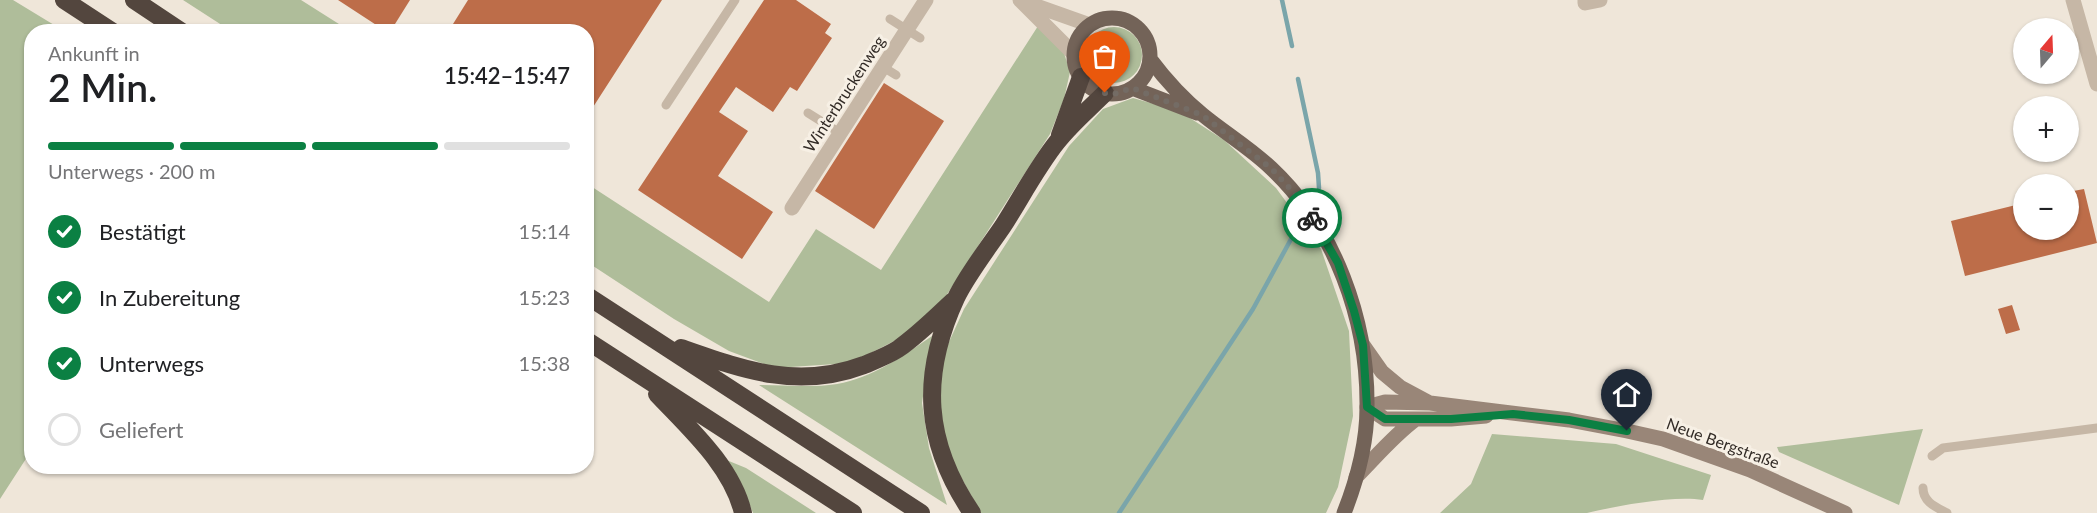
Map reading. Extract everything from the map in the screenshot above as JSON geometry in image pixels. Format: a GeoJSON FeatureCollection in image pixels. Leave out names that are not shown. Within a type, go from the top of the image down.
{"type":"FeatureCollection","features":[{"type":"Feature","properties":{"kind":"highway"},"geometry":{"type":"LineString","coordinates":[[64,0],[101,24]]}},
{"type":"Feature","properties":{"kind":"highway"},"geometry":{"type":"LineString","coordinates":[[134,0],[170,24]]}},
{"type":"Feature","properties":{"kind":"highway"},"geometry":{"type":"LineString","coordinates":[[1057,142],[1081,77]]}},
{"type":"Feature","properties":{"kind":"highway"},"geometry":{"type":"LineString","coordinates":[[652,337],[724,363],[760,373],[793,377],[826,375],[855,368],[895,351],[921,331],[956,297],[1057,142],[1105,93]]}},
{"type":"Feature","properties":{"kind":"highway"},"geometry":{"type":"LineString","coordinates":[[956,297],[936,357],[932,408],[934,431],[940,454],[950,478],[972,513]]}},
{"type":"Feature","properties":{"kind":"highway"},"geometry":{"type":"LineString","coordinates":[[594,300],[921,513]]}},
{"type":"Feature","properties":{"kind":"highway"},"geometry":{"type":"LineString","coordinates":[[594,345],[853,513]]}},
{"type":"Feature","properties":{"kind":"highway"},"geometry":{"type":"LineString","coordinates":[[638,373],[707,449],[732,484],[743,513]]}},
{"type":"Feature","properties":{"kind":"main road"},"geometry":{"type":"LineString","coordinates":[[1113,18],[1136,27],[1144,36],[1149,47],[1150,59],[1141,80],[1132,88],[1114,94],[1105,93],[1087,85],[1081,77],[1075,66],[1074,54],[1076,43],[1090,25],[1113,18]]}},
{"type":"Feature","properties":{"kind":"main road"},"geometry":{"type":"LineString","coordinates":[[1150,59],[1162,75],[1202,115],[1272,169],[1311,215],[1338,263],[1363,345],[1367,407],[1356,477],[1344,513]]}},
{"type":"Feature","properties":{"kind":"main road"},"geometry":{"type":"LineString","coordinates":[[1132,88],[1202,115]]}},
{"type":"Feature","properties":{"kind":"main road"},"geometry":{"type":"LineString","coordinates":[[1363,345],[1382,372],[1400,387],[1430,403]]}},
{"type":"Feature","properties":{"kind":"main road","name":"Neue Bergstraße"},"geometry":{"type":"LineString","coordinates":[[1367,407],[1385,402],[1430,403],[1590,424],[1663,439],[1750,470],[1845,513]]}},
{"type":"Feature","properties":{"kind":"main road","name":"Neue Bergstraße"},"geometry":{"type":"LineString","coordinates":[[1367,407],[1385,419],[1451,419],[1513,414]]}},
{"type":"Feature","properties":{"kind":"main road"},"geometry":{"type":"LineString","coordinates":[[1356,477],[1386,444],[1416,419]]}},
{"type":"Feature","properties":{"kind":"street","name":"Winterbruckenweg"},"geometry":{"type":"LineString","coordinates":[[792,208],[840,133],[890,71],[906,30],[926,0]]}},
{"type":"Feature","properties":{"kind":"street"},"geometry":{"type":"LineString","coordinates":[[1020,0],[1090,25]]}},
{"type":"Feature","properties":{"kind":"street"},"geometry":{"type":"LineString","coordinates":[[1020,0],[1074,54]]}},
{"type":"Feature","properties":{"kind":"street"},"geometry":{"type":"LineString","coordinates":[[2073,0],[2097,84]]}},
{"type":"Feature","properties":{"kind":"lane"},"geometry":{"type":"LineString","coordinates":[[666,105],[735,0]]}},
{"type":"Feature","properties":{"kind":"lane"},"geometry":{"type":"LineString","coordinates":[[890,19],[920,38]]}},
{"type":"Feature","properties":{"kind":"lane"},"geometry":{"type":"LineString","coordinates":[[808,113],[840,133]]}},
{"type":"Feature","properties":{"kind":"lane"},"geometry":{"type":"LineString","coordinates":[[1932,456],[1943,447],[2097,428]]}},
{"type":"Feature","properties":{"kind":"lane"},"geometry":{"type":"LineString","coordinates":[[1923,488],[1923,495],[1928,501],[1947,513]]}},
{"type":"Feature","properties":{"kind":"green space"},"geometry":{"type":"Polygon","coordinates":[[[0,0],[13,0],[52,24],[24,24],[24,462],[0,499],[0,0]]]}},
{"type":"Feature","properties":{"kind":"green space"},"geometry":{"type":"Polygon","coordinates":[[[183,0],[301,0],[339,24],[220,24],[183,0]]]}},
{"type":"Feature","properties":{"kind":"green space"},"geometry":{"type":"Polygon","coordinates":[[[1038,26],[1064,53],[1070,72],[1064,99],[1050,134],[946,296],[904,336],[851,363],[775,368],[729,351],[674,319],[594,267],[594,188],[769,302],[816,229],[881,270],[1038,26]]]}},
{"type":"Feature","properties":{"kind":"green space"},"geometry":{"type":"Polygon","coordinates":[[[1114,27],[1125,29],[1134,35],[1140,44],[1142,55],[1140,66],[1134,75],[1125,81],[1114,83],[1103,81],[1094,75],[1088,66],[1086,55],[1088,44],[1094,35],[1103,29],[1114,27]]]}},
{"type":"Feature","properties":{"kind":"green space"},"geometry":{"type":"Polygon","coordinates":[[[1133,98],[1179,111],[1224,140],[1276,188],[1321,249],[1349,331],[1353,416],[1338,487],[1326,513],[981,513],[945,449],[939,404],[943,355],[964,309],[1069,146],[1103,109],[1133,98]]]}},
{"type":"Feature","properties":{"kind":"green space"},"geometry":{"type":"Polygon","coordinates":[[[932,336],[922,403],[929,448],[947,505],[759,385],[818,386],[850,381],[887,365],[932,336]]]}},
{"type":"Feature","properties":{"kind":"green space"},"geometry":{"type":"Polygon","coordinates":[[[1923,429],[1899,505],[1779,452],[1777,447],[1923,429]]]}},
{"type":"Feature","properties":{"kind":"green space"},"geometry":{"type":"Polygon","coordinates":[[[1492,434],[1616,444],[1711,475],[1703,500],[1661,500],[1587,513],[1440,513],[1471,484],[1492,434]]]}},
{"type":"Feature","properties":{"kind":"green space"},"geometry":{"type":"Polygon","coordinates":[[[724,459],[746,468],[816,513],[753,513],[743,488],[724,459]]]}},
{"type":"Feature","properties":{"kind":"building"},"geometry":{"type":"Polygon","coordinates":[[[338,0],[410,0],[395,24],[375,24],[338,0]]]}},
{"type":"Feature","properties":{"kind":"building"},"geometry":{"type":"Polygon","coordinates":[[[468,0],[662,0],[594,106],[594,24],[453,24],[468,0]]]}},
{"type":"Feature","properties":{"kind":"building"},"geometry":{"type":"Polygon","coordinates":[[[764,0],[796,0],[831,24],[825,33],[832,38],[797,91],[790,87],[773,112],[736,87],[719,112],[748,131],[718,176],[773,212],[742,259],[638,190],[764,0]]]}},
{"type":"Feature","properties":{"kind":"building"},"geometry":{"type":"Polygon","coordinates":[[[884,83],[944,121],[874,229],[815,191],[884,83]]]}},
{"type":"Feature","properties":{"kind":"building"},"geometry":{"type":"Polygon","coordinates":[[[2084,189],[2097,243],[1965,276],[1951,221],[2013,206],[2013,240],[2079,240],[2079,190],[2084,189]]]}},
{"type":"Feature","properties":{"kind":"building"},"geometry":{"type":"Polygon","coordinates":[[[2012,305],[2020,330],[2006,334],[1998,309],[2012,305]]]}},
{"type":"Feature","properties":{"kind":"waterway"},"geometry":{"type":"LineString","coordinates":[[1282,0],[1292,46]]}},
{"type":"Feature","properties":{"kind":"waterway"},"geometry":{"type":"LineString","coordinates":[[1298,79],[1318,173],[1319,188]]}},
{"type":"Feature","properties":{"kind":"waterway"},"geometry":{"type":"LineString","coordinates":[[1119,513],[1253,309],[1296,230]]}},
{"type":"Feature","properties":{"kind":"way so far"},"geometry":{"type":"LineString","coordinates":[[1105,93],[1114,94],[1132,88],[1202,115],[1272,169],[1294,193],[1312,218]]}},
{"type":"Feature","properties":{"kind":"route"},"geometry":{"type":"LineString","coordinates":[[1312,218],[1338,263],[1354,311],[1363,345],[1367,407],[1385,419],[1451,419],[1513,414],[1569,420],[1627,431]]}}]}
